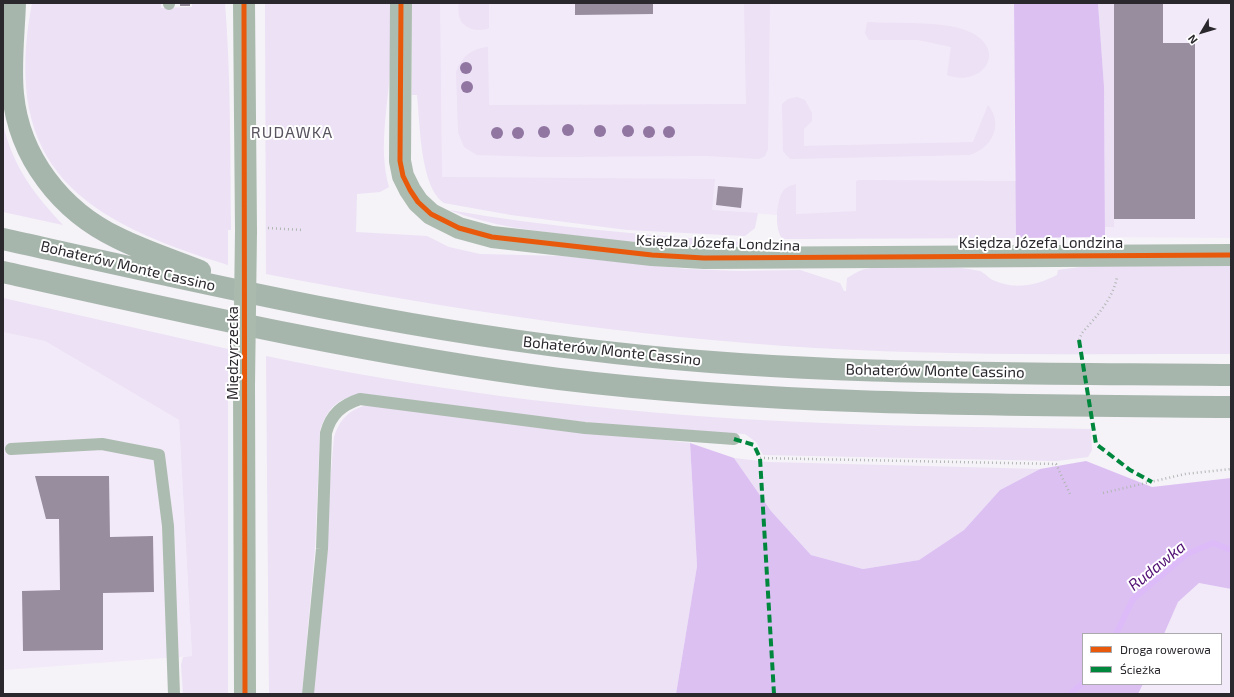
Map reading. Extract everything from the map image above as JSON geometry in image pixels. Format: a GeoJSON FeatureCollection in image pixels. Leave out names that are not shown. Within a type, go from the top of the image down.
{"type":"FeatureCollection","features":[{"type":"Feature","properties":{"kind":"highway"},"geometry":{"type":"LineString","coordinates":[[3,27],[14,3]]}},
{"type":"Feature","properties":{"kind":"highway"},"geometry":{"type":"LineString","coordinates":[[14,3],[12,72],[17,121],[32,160],[59,196],[96,226],[117,238],[264,296]]}},
{"type":"Feature","properties":{"kind":"highway","name":"Bohaterów Monte Cassino"},"geometry":{"type":"LineString","coordinates":[[3,238],[264,296],[396,322],[499,339],[614,353],[705,362],[847,370],[1231,375]]}},
{"type":"Feature","properties":{"kind":"highway","name":"Bohaterów Monte Cassino"},"geometry":{"type":"LineString","coordinates":[[3,272],[217,320],[362,348],[562,379],[701,393],[848,400],[1057,405],[1231,406]]}},
{"type":"Feature","properties":{"kind":"main road","name":"Międzyrzecka"},"geometry":{"type":"LineString","coordinates":[[243,6],[246,231],[244,385],[245,694]]}},
{"type":"Feature","properties":{"kind":"street","name":"Księdza Józefa Londzina"},"geometry":{"type":"LineString","coordinates":[[401,3],[399,147],[403,176],[418,202],[431,214],[459,228],[512,240],[652,255],[696,258],[767,259],[1231,255]]}},
{"type":"Feature","properties":{"kind":"lane"},"geometry":{"type":"LineString","coordinates":[[308,694],[322,549],[326,433],[329,421],[337,411],[348,403],[360,399],[585,428],[734,439]]}},
{"type":"Feature","properties":{"kind":"lane"},"geometry":{"type":"LineString","coordinates":[[10,449],[102,444],[159,455],[168,526],[174,694]]}},
{"type":"Feature","properties":{"kind":"path"},"geometry":{"type":"LineString","coordinates":[[267,228],[303,230]]}},
{"type":"Feature","properties":{"kind":"path"},"geometry":{"type":"LineString","coordinates":[[1079,340],[1082,333],[1116,287],[1117,255]]}},
{"type":"Feature","properties":{"kind":"path"},"geometry":{"type":"LineString","coordinates":[[760,458],[1056,464],[1070,494]]}},
{"type":"Feature","properties":{"kind":"path"},"geometry":{"type":"LineString","coordinates":[[1104,493],[1185,474],[1231,469]]}},
{"type":"Feature","properties":{"kind":"shaded area"},"geometry":{"type":"Polygon","coordinates":[[[32,3],[161,3],[161,8],[192,7],[192,3],[225,3],[229,88],[231,230],[228,230],[228,265],[177,248],[133,229],[95,207],[64,180],[42,148],[29,108],[25,60],[32,3]]]}},
{"type":"Feature","properties":{"kind":"shaded area"},"geometry":{"type":"Polygon","coordinates":[[[265,3],[390,3],[390,68],[384,143],[384,158],[389,187],[380,192],[357,194],[356,232],[427,236],[449,247],[480,254],[564,256],[687,269],[738,271],[800,270],[840,283],[844,291],[846,291],[847,278],[861,270],[890,266],[906,265],[969,269],[980,271],[993,280],[1003,284],[1019,286],[1035,284],[1050,278],[1057,275],[1058,270],[1110,263],[1231,263],[1231,354],[1024,354],[868,351],[747,343],[678,337],[540,320],[403,299],[266,274],[265,3]]]}},
{"type":"Feature","properties":{"kind":"shaded area"},"geometry":{"type":"Polygon","coordinates":[[[412,3],[440,3],[442,177],[715,179],[712,210],[758,213],[755,228],[745,236],[627,230],[511,215],[444,203],[436,195],[430,183],[423,153],[417,95],[412,95],[412,3]]]}},
{"type":"Feature","properties":{"kind":"shaded area"},"geometry":{"type":"Polygon","coordinates":[[[435,3],[1014,3],[1015,204],[778,215],[436,190],[435,3]]]}},
{"type":"Feature","properties":{"kind":"shaded area"},"geometry":{"type":"Polygon","coordinates":[[[458,3],[489,3],[489,28],[475,30],[463,24],[459,16],[458,3]]]}},
{"type":"Feature","properties":{"kind":"shaded area"},"geometry":{"type":"Polygon","coordinates":[[[744,3],[770,3],[768,149],[765,156],[759,159],[707,156],[542,157],[477,155],[464,147],[458,132],[456,72],[461,62],[468,54],[477,49],[488,47],[489,105],[746,104],[744,3]]]}},
{"type":"Feature","properties":{"kind":"shaded area"},"geometry":{"type":"Polygon","coordinates":[[[1014,3],[1098,3],[1104,86],[1105,237],[1016,238],[1014,3]]]}},
{"type":"Feature","properties":{"kind":"shaded area"},"geometry":{"type":"Polygon","coordinates":[[[1098,3],[1231,3],[1231,238],[1105,237],[1104,86],[1098,3]]]}},
{"type":"Feature","properties":{"kind":"shaded area"},"geometry":{"type":"Polygon","coordinates":[[[1098,3],[1114,3],[1114,227],[1105,227],[1104,86],[1098,3]]]}},
{"type":"Feature","properties":{"kind":"shaded area"},"geometry":{"type":"Polygon","coordinates":[[[867,22],[936,24],[962,29],[972,33],[983,41],[988,49],[989,58],[986,66],[970,77],[959,78],[947,75],[951,47],[918,40],[869,40],[865,33],[867,22]]]}},
{"type":"Feature","properties":{"kind":"shaded area"},"geometry":{"type":"Polygon","coordinates":[[[797,97],[805,100],[812,113],[812,121],[804,129],[804,146],[973,142],[988,105],[993,112],[995,128],[989,142],[977,152],[969,155],[790,159],[783,151],[782,104],[788,99],[797,97]]]}},
{"type":"Feature","properties":{"kind":"shaded area"},"geometry":{"type":"Polygon","coordinates":[[[3,124],[13,154],[26,179],[34,191],[63,225],[3,212],[3,124]]]}},
{"type":"Feature","properties":{"kind":"shaded area"},"geometry":{"type":"Polygon","coordinates":[[[856,181],[1016,181],[1016,238],[785,239],[781,237],[779,233],[777,214],[781,195],[786,188],[796,184],[796,214],[856,211],[856,181]]]}},
{"type":"Feature","properties":{"kind":"shaded area"},"geometry":{"type":"Polygon","coordinates":[[[449,210],[596,230],[743,242],[736,246],[724,248],[651,244],[512,227],[465,216],[449,210]]]}},
{"type":"Feature","properties":{"kind":"shaded area"},"geometry":{"type":"Polygon","coordinates":[[[3,298],[228,349],[228,694],[183,694],[181,665],[183,657],[192,656],[179,420],[45,341],[3,332],[3,298]]]}},
{"type":"Feature","properties":{"kind":"shaded area"},"geometry":{"type":"Polygon","coordinates":[[[3,332],[45,341],[179,420],[192,656],[3,670],[3,332]]]}},
{"type":"Feature","properties":{"kind":"shaded area"},"geometry":{"type":"Polygon","coordinates":[[[266,356],[325,368],[443,388],[621,410],[741,419],[828,423],[1091,429],[1092,450],[1088,457],[1057,461],[763,455],[756,442],[745,434],[672,431],[527,416],[362,394],[346,398],[330,410],[320,430],[315,549],[302,694],[269,694],[266,356]]]}},
{"type":"Feature","properties":{"kind":"shaded area"},"geometry":{"type":"Polygon","coordinates":[[[367,405],[690,443],[697,566],[676,694],[312,694],[334,437],[339,425],[346,416],[367,405]]]}},
{"type":"Feature","properties":{"kind":"shaded area"},"geometry":{"type":"Polygon","coordinates":[[[690,443],[734,458],[771,511],[811,555],[863,569],[919,560],[964,530],[1000,490],[1040,469],[1086,461],[1152,487],[1231,478],[1231,589],[1199,583],[1178,602],[1164,633],[1082,633],[1082,685],[1142,685],[1138,694],[676,694],[697,566],[690,443]]]}},
{"type":"Feature","properties":{"kind":"shaded area"},"geometry":{"type":"Polygon","coordinates":[[[734,458],[768,462],[1040,469],[1000,490],[964,530],[919,560],[863,569],[811,555],[771,511],[734,458]]]}},
{"type":"Feature","properties":{"kind":"shaded area"},"geometry":{"type":"Polygon","coordinates":[[[1199,583],[1231,589],[1231,694],[1138,694],[1142,685],[1222,685],[1222,633],[1164,633],[1178,602],[1199,583]]]}},
{"type":"Feature","properties":{"kind":"building"},"geometry":{"type":"Polygon","coordinates":[[[180,3],[190,3],[190,6],[180,6],[180,3]]]}},
{"type":"Feature","properties":{"kind":"building"},"geometry":{"type":"Polygon","coordinates":[[[575,3],[653,3],[653,14],[575,15],[575,3]]]}},
{"type":"Feature","properties":{"kind":"building"},"geometry":{"type":"Polygon","coordinates":[[[1114,3],[1163,3],[1163,43],[1195,43],[1195,219],[1114,219],[1114,3]]]}},
{"type":"Feature","properties":{"kind":"building"},"geometry":{"type":"Polygon","coordinates":[[[718,186],[743,188],[741,208],[716,205],[718,186]]]}},
{"type":"Feature","properties":{"kind":"building"},"geometry":{"type":"Polygon","coordinates":[[[35,476],[109,476],[110,537],[153,536],[154,592],[103,593],[103,650],[23,651],[22,591],[60,590],[59,519],[46,519],[35,476]]]}},
{"type":"Feature","properties":{"kind":"waterway","name":"Rudawka"},"geometry":{"type":"LineString","coordinates":[[1116,633],[1133,599],[1187,554],[1213,543],[1231,550]]}},
{"type":"Feature","properties":{"kind":"waterway","name":"Rudawka"},"geometry":{"type":"LineString","coordinates":[[1070,694],[1082,684]]}},
{"type":"Feature","properties":{"kind":"marked path"},"geometry":{"type":"LineString","coordinates":[[1079,340],[1096,444],[1130,470],[1152,482]]}},
{"type":"Feature","properties":{"kind":"marked path"},"geometry":{"type":"LineString","coordinates":[[734,439],[754,445],[760,458],[774,694]]}},
{"type":"Feature","properties":{"kind":"cycle path"},"geometry":{"type":"LineString","coordinates":[[244,3],[245,694]]}},
{"type":"Feature","properties":{"kind":"cycle path"},"geometry":{"type":"LineString","coordinates":[[401,3],[400,161],[403,176],[418,202],[431,214],[459,228],[492,237],[652,255],[704,258],[1231,255]]}},
{"type":"Feature","properties":{"kind":"district","name":"RUDAWKA"},"geometry":{"type":"Point","coordinates":[292,133]}}]}
